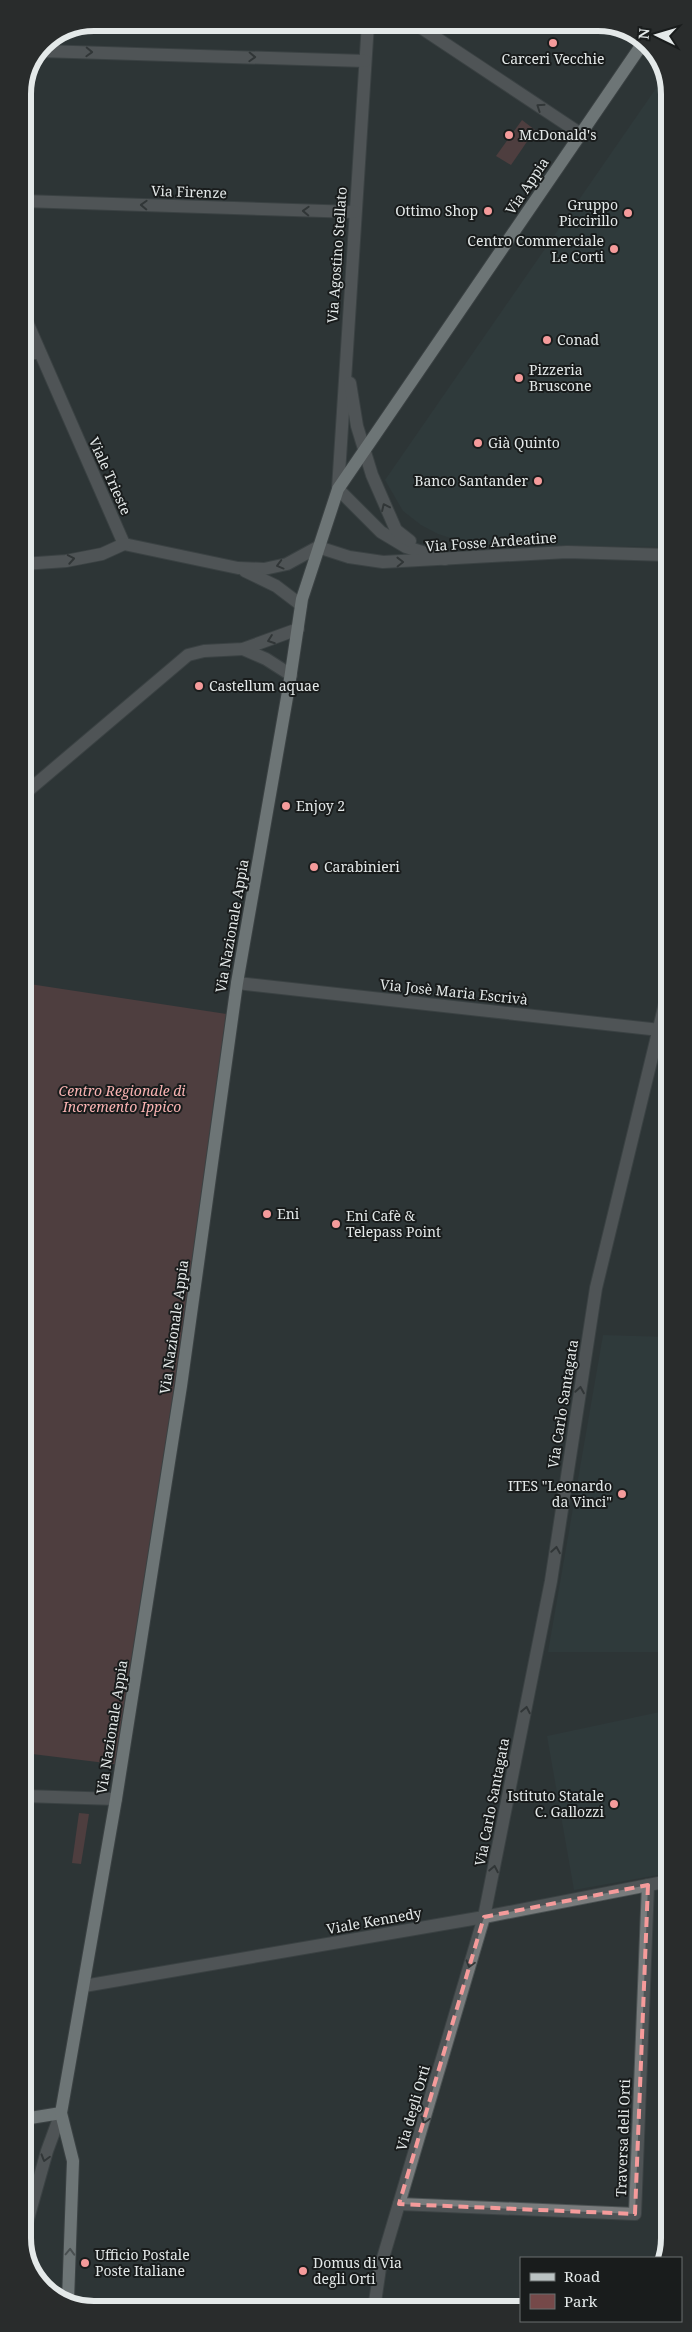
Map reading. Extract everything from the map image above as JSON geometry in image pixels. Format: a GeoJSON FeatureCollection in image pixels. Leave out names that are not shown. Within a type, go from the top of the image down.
{"type":"FeatureCollection","features":[{"type":"Feature","properties":{"kind":"main road","name":"Via Appia"},"geometry":{"type":"LineString","coordinates":[[318,547],[338,489],[632,59]]}},
{"type":"Feature","properties":{"kind":"main road","name":"Via Nazionale Appia"},"geometry":{"type":"LineString","coordinates":[[62,2113],[116,1799],[181,1386],[237,983],[302,605],[318,547]]}},
{"type":"Feature","properties":{"kind":"main road"},"geometry":{"type":"LineString","coordinates":[[31,2118],[62,2113],[74,2161],[68,2295]]}},
{"type":"Feature","properties":{"kind":"street","name":"Via Agostino Stellato"},"geometry":{"type":"LineString","coordinates":[[338,489],[367,31]]}},
{"type":"Feature","properties":{"kind":"street"},"geometry":{"type":"LineString","coordinates":[[426,31],[581,134]]}},
{"type":"Feature","properties":{"kind":"street"},"geometry":{"type":"LineString","coordinates":[[49,51],[365,61]]}},
{"type":"Feature","properties":{"kind":"street","name":"Via Firenze"},"geometry":{"type":"LineString","coordinates":[[31,202],[355,212]]}},
{"type":"Feature","properties":{"kind":"street","name":"Viale Trieste"},"geometry":{"type":"LineString","coordinates":[[31,332],[124,544]]}},
{"type":"Feature","properties":{"kind":"street"},"geometry":{"type":"LineString","coordinates":[[346,350],[357,426],[372,475],[396,530],[415,545],[446,559]]}},
{"type":"Feature","properties":{"kind":"street"},"geometry":{"type":"LineString","coordinates":[[31,354],[40,353]]}},
{"type":"Feature","properties":{"kind":"street"},"geometry":{"type":"LineString","coordinates":[[338,489],[381,532],[406,547],[446,559]]}},
{"type":"Feature","properties":{"kind":"street"},"geometry":{"type":"LineString","coordinates":[[31,563],[102,554],[124,544],[238,568],[264,569],[286,564],[318,547]]}},
{"type":"Feature","properties":{"kind":"street","name":"Via Fosse Ardeatine"},"geometry":{"type":"LineString","coordinates":[[318,547],[349,557],[383,562],[567,552],[661,555]]}},
{"type":"Feature","properties":{"kind":"street"},"geometry":{"type":"LineString","coordinates":[[238,568],[276,586],[302,605]]}},
{"type":"Feature","properties":{"kind":"street"},"geometry":{"type":"LineString","coordinates":[[31,788],[188,655],[204,651],[243,649],[298,629]]}},
{"type":"Feature","properties":{"kind":"street"},"geometry":{"type":"LineString","coordinates":[[243,649],[266,659],[291,675]]}},
{"type":"Feature","properties":{"kind":"street","name":"Via Josè Maria Escrivà"},"geometry":{"type":"LineString","coordinates":[[237,983],[661,1030]]}},
{"type":"Feature","properties":{"kind":"street","name":"Via Carlo Santagata"},"geometry":{"type":"LineString","coordinates":[[484,1917],[551,1581],[596,1288],[661,1041]]}},
{"type":"Feature","properties":{"kind":"street"},"geometry":{"type":"LineString","coordinates":[[31,1796],[116,1799]]}},
{"type":"Feature","properties":{"kind":"street","name":"Viale Kennedy"},"geometry":{"type":"LineString","coordinates":[[84,1986],[484,1917],[661,1883]]}},
{"type":"Feature","properties":{"kind":"street","name":"Traversa deli Orti"},"geometry":{"type":"LineString","coordinates":[[399,2204],[635,2214],[648,1885]]}},
{"type":"Feature","properties":{"kind":"street","name":"Via degli Orti"},"geometry":{"type":"LineString","coordinates":[[375,2301],[380,2268],[484,1917]]}},
{"type":"Feature","properties":{"kind":"street"},"geometry":{"type":"LineString","coordinates":[[31,2208],[47,2151],[62,2113]]}},
{"type":"Feature","properties":{"kind":"highlighted area"},"geometry":{"type":"Polygon","coordinates":[[[648,1885],[635,2214],[399,2204],[484,1917],[648,1885]]]}},
{"type":"Feature","properties":{"kind":"shaded area","name":"Centro Commerciale Le Corti"},"geometry":{"type":"Polygon","coordinates":[[[660,85],[661,547],[497,545],[460,541],[438,534],[421,525],[403,511],[385,480],[660,85]]]}},
{"type":"Feature","properties":{"kind":"shaded area","name":"ITES \"Leonardo da Vinci\""},"geometry":{"type":"Polygon","coordinates":[[[603,1335],[661,1337],[661,1652],[548,1652],[603,1335]]]}},
{"type":"Feature","properties":{"kind":"shaded area","name":"Istituto Statale C. Gallozzi"},"geometry":{"type":"Polygon","coordinates":[[[661,1712],[661,1874],[574,1890],[547,1736],[661,1712]]]}},
{"type":"Feature","properties":{"kind":"green space"},"geometry":{"type":"Polygon","coordinates":[[[522,120],[535,130],[511,165],[496,156],[522,120]]]}},
{"type":"Feature","properties":{"kind":"green space","name":"Centro Regionale di Incremento Ippico"},"geometry":{"type":"Polygon","coordinates":[[[31,984],[233,1015],[122,1765],[31,1754],[31,984]]]}},
{"type":"Feature","properties":{"kind":"green space"},"geometry":{"type":"Polygon","coordinates":[[[79,1813],[89,1814],[81,1864],[72,1863],[79,1813]]]}},
{"type":"Feature","properties":{"kind":"place","name":"Carceri Vecchie"},"geometry":{"type":"Point","coordinates":[553,43]}},
{"type":"Feature","properties":{"kind":"place","name":"McDonald's"},"geometry":{"type":"Point","coordinates":[509,135]}},
{"type":"Feature","properties":{"kind":"place","name":"Ottimo Shop"},"geometry":{"type":"Point","coordinates":[488,211]}},
{"type":"Feature","properties":{"kind":"place","name":"Gruppo Piccirillo"},"geometry":{"type":"Point","coordinates":[628,213]}},
{"type":"Feature","properties":{"kind":"place","name":"Centro Commerciale Le Corti"},"geometry":{"type":"Point","coordinates":[614,249]}},
{"type":"Feature","properties":{"kind":"place","name":"Conad"},"geometry":{"type":"Point","coordinates":[547,340]}},
{"type":"Feature","properties":{"kind":"place","name":"Pizzeria Bruscone"},"geometry":{"type":"Point","coordinates":[519,378]}},
{"type":"Feature","properties":{"kind":"place","name":"Già Quinto"},"geometry":{"type":"Point","coordinates":[478,443]}},
{"type":"Feature","properties":{"kind":"place","name":"Banco Santander"},"geometry":{"type":"Point","coordinates":[538,481]}},
{"type":"Feature","properties":{"kind":"place","name":"Castellum aquae"},"geometry":{"type":"Point","coordinates":[199,686]}},
{"type":"Feature","properties":{"kind":"place","name":"Enjoy 2"},"geometry":{"type":"Point","coordinates":[286,806]}},
{"type":"Feature","properties":{"kind":"place","name":"Carabinieri"},"geometry":{"type":"Point","coordinates":[314,867]}},
{"type":"Feature","properties":{"kind":"place","name":"Eni"},"geometry":{"type":"Point","coordinates":[267,1214]}},
{"type":"Feature","properties":{"kind":"place","name":"Eni Cafè & Telepass Point"},"geometry":{"type":"Point","coordinates":[336,1224]}},
{"type":"Feature","properties":{"kind":"place","name":"ITES \"Leonardo da Vinci\""},"geometry":{"type":"Point","coordinates":[622,1494]}},
{"type":"Feature","properties":{"kind":"place","name":"Istituto Statale C. Gallozzi"},"geometry":{"type":"Point","coordinates":[614,1804]}},
{"type":"Feature","properties":{"kind":"place","name":"Ufficio Postale Poste Italiane"},"geometry":{"type":"Point","coordinates":[85,2263]}},
{"type":"Feature","properties":{"kind":"place","name":"Domus di Via degli Orti"},"geometry":{"type":"Point","coordinates":[303,2271]}}]}
